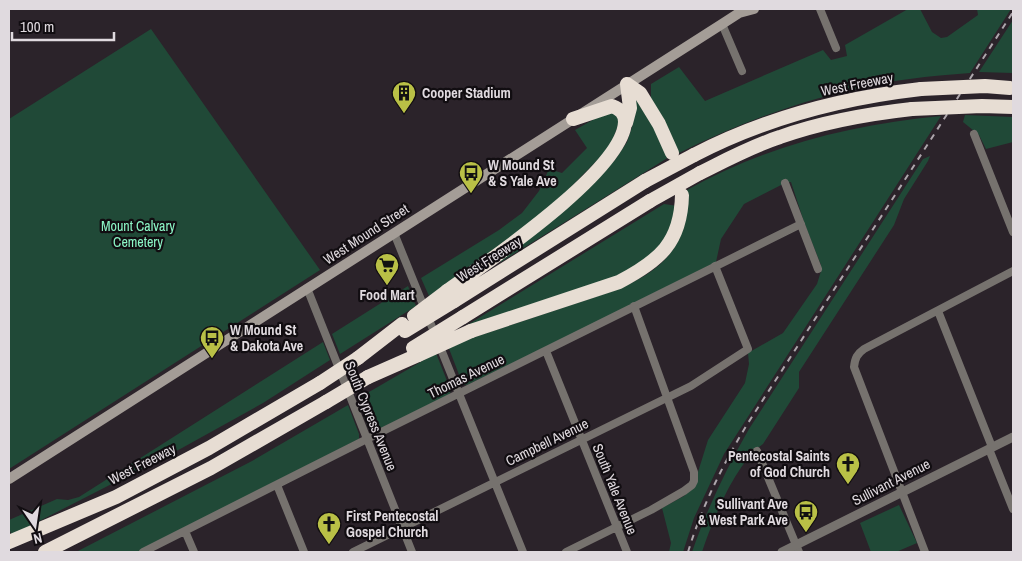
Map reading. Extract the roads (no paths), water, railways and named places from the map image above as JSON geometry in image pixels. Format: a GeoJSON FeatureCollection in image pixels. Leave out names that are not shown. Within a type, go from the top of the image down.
{"type":"FeatureCollection","features":[{"type":"Feature","properties":{"kind":"highway"},"geometry":{"type":"LineString","coordinates":[[451,296],[573,195],[613,152],[628,119],[630,108],[627,84]]}},
{"type":"Feature","properties":{"kind":"highway"},"geometry":{"type":"LineString","coordinates":[[627,84],[640,93],[659,124],[672,153]]}},
{"type":"Feature","properties":{"kind":"highway","name":"West Freeway"},"geometry":{"type":"LineString","coordinates":[[9,542],[116,497],[209,448],[320,383],[451,296],[645,181],[694,155],[758,126],[805,111],[859,98],[920,90],[978,86],[1012,87]]}},
{"type":"Feature","properties":{"kind":"highway"},"geometry":{"type":"LineString","coordinates":[[573,120],[612,106],[623,112],[625,127]]}},
{"type":"Feature","properties":{"kind":"highway"},"geometry":{"type":"LineString","coordinates":[[45,552],[211,468],[415,351],[463,316],[650,201],[734,156],[781,136],[829,123],[912,109],[982,106],[1013,107]]}},
{"type":"Feature","properties":{"kind":"highway"},"geometry":{"type":"LineString","coordinates":[[415,351],[619,282],[640,271],[659,256],[673,238],[680,219],[682,195]]}},
{"type":"Feature","properties":{"kind":"main road","name":"West Mound Street"},"geometry":{"type":"LineString","coordinates":[[9,479],[573,120],[740,11],[754,9]]}},
{"type":"Feature","properties":{"kind":"street"},"geometry":{"type":"LineString","coordinates":[[820,9],[836,48]]}},
{"type":"Feature","properties":{"kind":"street"},"geometry":{"type":"LineString","coordinates":[[722,24],[742,71]]}},
{"type":"Feature","properties":{"kind":"street"},"geometry":{"type":"LineString","coordinates":[[974,134],[1013,232]]}},
{"type":"Feature","properties":{"kind":"street"},"geometry":{"type":"LineString","coordinates":[[785,184],[818,269]]}},
{"type":"Feature","properties":{"kind":"street","name":"Thomas Avenue"},"geometry":{"type":"LineString","coordinates":[[143,552],[801,224]]}},
{"type":"Feature","properties":{"kind":"street"},"geometry":{"type":"LineString","coordinates":[[394,233],[523,552]]}},
{"type":"Feature","properties":{"kind":"street","name":"Campbell Avenue"},"geometry":{"type":"LineString","coordinates":[[353,552],[691,386],[748,349],[715,266]]}},
{"type":"Feature","properties":{"kind":"street"},"geometry":{"type":"LineString","coordinates":[[925,552],[854,367],[855,358],[864,349],[1013,272]]}},
{"type":"Feature","properties":{"kind":"street","name":"South Cypress Avenue"},"geometry":{"type":"LineString","coordinates":[[307,288],[412,552]]}},
{"type":"Feature","properties":{"kind":"street"},"geometry":{"type":"LineString","coordinates":[[566,552],[651,510],[684,491],[694,481],[694,472],[634,306]]}},
{"type":"Feature","properties":{"kind":"street"},"geometry":{"type":"LineString","coordinates":[[938,311],[1013,509]]}},
{"type":"Feature","properties":{"kind":"street","name":"South Yale Avenue"},"geometry":{"type":"LineString","coordinates":[[546,351],[627,552]]}},
{"type":"Feature","properties":{"kind":"street","name":"Sullivant Avenue"},"geometry":{"type":"LineString","coordinates":[[782,552],[798,549],[901,492],[1013,437]]}},
{"type":"Feature","properties":{"kind":"street"},"geometry":{"type":"LineString","coordinates":[[757,451],[798,549]]}},
{"type":"Feature","properties":{"kind":"street"},"geometry":{"type":"LineString","coordinates":[[277,484],[304,552]]}},
{"type":"Feature","properties":{"kind":"street"},"geometry":{"type":"LineString","coordinates":[[185,531],[194,552]]}},
{"type":"Feature","properties":{"kind":"railway"},"geometry":{"type":"LineString","coordinates":[[688,552],[714,486],[748,423],[1013,12]]}},
{"type":"Feature","properties":{"kind":"place","name":"Cooper Stadium"},"geometry":{"type":"Point","coordinates":[404,114]}},
{"type":"Feature","properties":{"kind":"place","name":"W Mound St & S Yale Ave"},"geometry":{"type":"Point","coordinates":[471,194]}},
{"type":"Feature","properties":{"kind":"place","name":"Food Mart"},"geometry":{"type":"Point","coordinates":[387,286]}},
{"type":"Feature","properties":{"kind":"place","name":"W Mound St & Dakota Ave"},"geometry":{"type":"Point","coordinates":[212,359]}},
{"type":"Feature","properties":{"kind":"place","name":"Pentecostal Saints of God Church"},"geometry":{"type":"Point","coordinates":[848,485]}},
{"type":"Feature","properties":{"kind":"place","name":"Sullivant Ave & West Park Ave"},"geometry":{"type":"Point","coordinates":[806,533]}},
{"type":"Feature","properties":{"kind":"place","name":"First Pentecostal Gospel Church"},"geometry":{"type":"Point","coordinates":[329,545]}},
{"type":"Feature","properties":{"kind":"park label","name":"Mount Calvary Cemetery"},"geometry":{"type":"Point","coordinates":[138,234]}}]}
